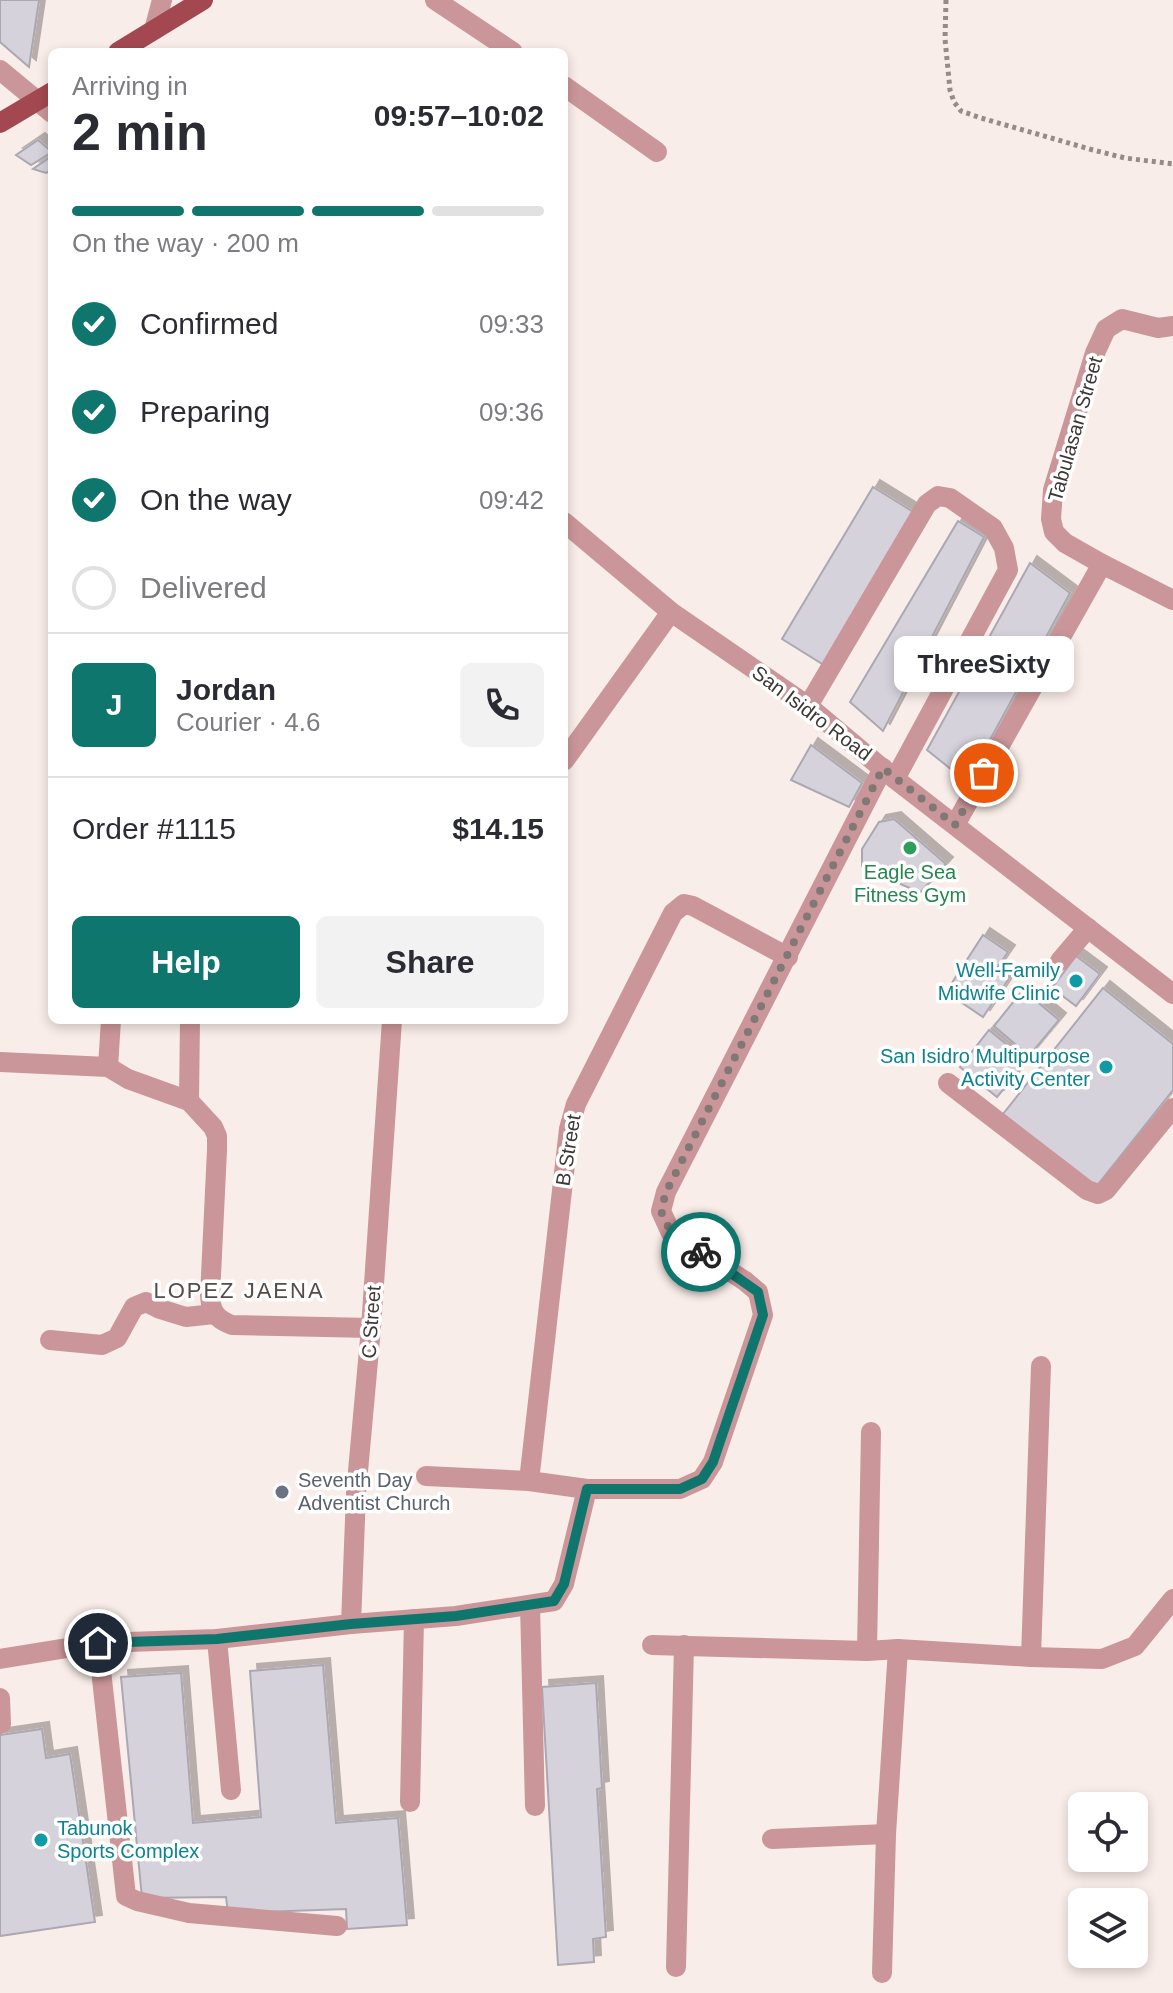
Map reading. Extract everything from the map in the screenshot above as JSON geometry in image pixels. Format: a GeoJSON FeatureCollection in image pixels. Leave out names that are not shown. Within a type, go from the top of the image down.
{"type":"FeatureCollection","features":[{"type":"Feature","properties":{"kind":"main road"},"geometry":{"type":"LineString","coordinates":[[125,48],[203,0]]}},
{"type":"Feature","properties":{"kind":"main road"},"geometry":{"type":"LineString","coordinates":[[0,123],[47,102]]}},
{"type":"Feature","properties":{"kind":"street"},"geometry":{"type":"LineString","coordinates":[[154,30],[162,0]]}},
{"type":"Feature","properties":{"kind":"street"},"geometry":{"type":"LineString","coordinates":[[435,0],[507,48]]}},
{"type":"Feature","properties":{"kind":"street"},"geometry":{"type":"LineString","coordinates":[[0,70],[47,102]]}},
{"type":"Feature","properties":{"kind":"street"},"geometry":{"type":"LineString","coordinates":[[568,89],[657,152]]}},
{"type":"Feature","properties":{"kind":"street","name":"Tabulasan Street"},"geometry":{"type":"LineString","coordinates":[[1102,564],[1065,543],[1054,532],[1051,519],[1053,490],[1095,353],[1106,329],[1122,319],[1158,328],[1173,326]]}},
{"type":"Feature","properties":{"kind":"street"},"geometry":{"type":"LineString","coordinates":[[426,1476],[529,1481],[587,1489],[680,1489],[702,1479],[713,1462],[763,1315],[758,1292],[671,1233],[661,1211],[666,1192],[788,957],[889,773],[1008,570],[1004,548],[993,528],[950,498],[938,496],[927,504],[808,706]]}},
{"type":"Feature","properties":{"kind":"street","name":"San Isidro Road"},"geometry":{"type":"LineString","coordinates":[[568,525],[671,612],[808,706],[889,773],[1173,994]]}},
{"type":"Feature","properties":{"kind":"street"},"geometry":{"type":"LineString","coordinates":[[955,825],[1102,564],[1173,600]]}},
{"type":"Feature","properties":{"kind":"street"},"geometry":{"type":"LineString","coordinates":[[568,755],[671,612]]}},
{"type":"Feature","properties":{"kind":"street","name":"B Street"},"geometry":{"type":"LineString","coordinates":[[529,1481],[569,1129],[576,1104],[673,913],[684,904],[788,957]]}},
{"type":"Feature","properties":{"kind":"street"},"geometry":{"type":"LineString","coordinates":[[1060,961],[1088,928]]}},
{"type":"Feature","properties":{"kind":"street"},"geometry":{"type":"LineString","coordinates":[[108,1067],[111,1024]]}},
{"type":"Feature","properties":{"kind":"street"},"geometry":{"type":"LineString","coordinates":[[189,1101],[190,1024]]}},
{"type":"Feature","properties":{"kind":"street","name":"C Street"},"geometry":{"type":"LineString","coordinates":[[351,1624],[356,1493],[371,1328],[392,1024]]}},
{"type":"Feature","properties":{"kind":"street"},"geometry":{"type":"LineString","coordinates":[[0,1062],[108,1067],[128,1079],[189,1101],[213,1127],[217,1136],[210,1296],[214,1314],[224,1322],[232,1325],[371,1328]]}},
{"type":"Feature","properties":{"kind":"street"},"geometry":{"type":"LineString","coordinates":[[948,1083],[1087,1190],[1098,1194],[1106,1190],[1173,1108]]}},
{"type":"Feature","properties":{"kind":"street"},"geometry":{"type":"LineString","coordinates":[[50,1340],[102,1345],[117,1338],[134,1307],[146,1302],[186,1317],[214,1314]]}},
{"type":"Feature","properties":{"kind":"street"},"geometry":{"type":"LineString","coordinates":[[1031,1657],[1041,1366]]}},
{"type":"Feature","properties":{"kind":"street"},"geometry":{"type":"LineString","coordinates":[[867,1651],[871,1432]]}},
{"type":"Feature","properties":{"kind":"street"},"geometry":{"type":"LineString","coordinates":[[0,1659],[98,1643],[217,1639],[456,1616],[554,1601],[564,1584],[587,1489]]}},
{"type":"Feature","properties":{"kind":"street"},"geometry":{"type":"LineString","coordinates":[[652,1645],[867,1651],[898,1649],[1102,1659],[1135,1646],[1173,1599]]}},
{"type":"Feature","properties":{"kind":"street"},"geometry":{"type":"LineString","coordinates":[[530,1605],[535,1806]]}},
{"type":"Feature","properties":{"kind":"street"},"geometry":{"type":"LineString","coordinates":[[410,1802],[414,1619]]}},
{"type":"Feature","properties":{"kind":"street"},"geometry":{"type":"LineString","coordinates":[[217,1639],[231,1790]]}},
{"type":"Feature","properties":{"kind":"street"},"geometry":{"type":"LineString","coordinates":[[98,1643],[126,1896],[189,1913],[337,1926]]}},
{"type":"Feature","properties":{"kind":"street"},"geometry":{"type":"LineString","coordinates":[[676,1967],[684,1645]]}},
{"type":"Feature","properties":{"kind":"street"},"geometry":{"type":"LineString","coordinates":[[882,1973],[886,1834],[898,1649]]}},
{"type":"Feature","properties":{"kind":"street"},"geometry":{"type":"LineString","coordinates":[[0,1698],[1,1724]]}},
{"type":"Feature","properties":{"kind":"street"},"geometry":{"type":"LineString","coordinates":[[772,1839],[886,1834]]}},
{"type":"Feature","properties":{"kind":"path"},"geometry":{"type":"LineString","coordinates":[[946,0],[945,39],[950,90],[961,111],[1093,150],[1173,164]]}},
{"type":"Feature","properties":{"kind":"building"},"geometry":{"type":"Polygon","coordinates":[[[0,0],[39,0],[29,67],[0,42],[0,0]]]}},
{"type":"Feature","properties":{"kind":"building"},"geometry":{"type":"Polygon","coordinates":[[[38,140],[48,149],[48,154],[31,165],[16,155],[38,140]]]}},
{"type":"Feature","properties":{"kind":"building"},"geometry":{"type":"Polygon","coordinates":[[[48,159],[48,172],[33,169],[48,159]]]}},
{"type":"Feature","properties":{"kind":"building"},"geometry":{"type":"Polygon","coordinates":[[[873,487],[915,513],[824,665],[782,639],[873,487]]]}},
{"type":"Feature","properties":{"kind":"building"},"geometry":{"type":"Polygon","coordinates":[[[958,521],[984,537],[883,731],[850,702],[958,521]]]}},
{"type":"Feature","properties":{"kind":"building"},"geometry":{"type":"Polygon","coordinates":[[[1030,563],[1070,593],[967,782],[927,750],[1030,563]]]}},
{"type":"Feature","properties":{"kind":"building"},"geometry":{"type":"Polygon","coordinates":[[[811,745],[862,783],[849,807],[791,780],[811,745]]]}},
{"type":"Feature","properties":{"kind":"building"},"geometry":{"type":"Polygon","coordinates":[[[894,819],[946,864],[920,893],[862,866],[862,849],[879,822],[894,819]]]}},
{"type":"Feature","properties":{"kind":"building"},"geometry":{"type":"Polygon","coordinates":[[[983,935],[1008,952],[995,971],[1008,980],[983,1017],[946,992],[983,935]]]}},
{"type":"Feature","properties":{"kind":"building","name":"Well-Family Midwife Clinic"},"geometry":{"type":"Polygon","coordinates":[[[1076,956],[1100,974],[1076,1006],[1052,988],[1076,956]]]}},
{"type":"Feature","properties":{"kind":"building","name":"San Isidro Multipurpose Activity Center"},"geometry":{"type":"Polygon","coordinates":[[[1103,988],[1173,1044],[1173,1090],[1095,1188],[1003,1114],[1103,988]]]}},
{"type":"Feature","properties":{"kind":"building"},"geometry":{"type":"Polygon","coordinates":[[[1023,990],[1059,1020],[1029,1056],[994,1026],[1023,990]]]}},
{"type":"Feature","properties":{"kind":"building"},"geometry":{"type":"Polygon","coordinates":[[[989,1030],[1027,1061],[997,1097],[960,1067],[989,1030]]]}},
{"type":"Feature","properties":{"kind":"building"},"geometry":{"type":"Polygon","coordinates":[[[323,1665],[336,1823],[398,1818],[407,1925],[347,1929],[346,1909],[228,1913],[226,1897],[142,1898],[121,1677],[181,1673],[193,1823],[261,1817],[250,1671],[323,1665]]]}},
{"type":"Feature","properties":{"kind":"building"},"geometry":{"type":"Polygon","coordinates":[[[596,1683],[602,1788],[597,1789],[606,1937],[593,1939],[594,1962],[558,1965],[542,1687],[596,1683]]]}},
{"type":"Feature","properties":{"kind":"building","name":"Tabunok Sports Complex"},"geometry":{"type":"Polygon","coordinates":[[[42,1729],[46,1758],[70,1754],[95,1922],[0,1936],[0,1735],[42,1729]]]}},
{"type":"Feature","properties":{"kind":"way so far"},"geometry":{"type":"LineString","coordinates":[[701,1252],[671,1233],[661,1211],[666,1192],[883,768],[955,825],[984,773]]}},
{"type":"Feature","properties":{"kind":"place","name":"ThreeSixty"},"geometry":{"type":"Point","coordinates":[984,773]}},
{"type":"Feature","properties":{"kind":"place","name":"Eagle Sea Fitness Gym"},"geometry":{"type":"Point","coordinates":[910,848]}},
{"type":"Feature","properties":{"kind":"place","name":"Well-Family Midwife Clinic"},"geometry":{"type":"Point","coordinates":[1076,981]}},
{"type":"Feature","properties":{"kind":"place","name":"San Isidro Multipurpose Activity Center"},"geometry":{"type":"Point","coordinates":[1106,1067]}},
{"type":"Feature","properties":{"kind":"place","name":"Seventh Day Adventist Church"},"geometry":{"type":"Point","coordinates":[282,1492]}},
{"type":"Feature","properties":{"kind":"place","name":"Tabunok Sports Complex"},"geometry":{"type":"Point","coordinates":[41,1840]}},
{"type":"Feature","properties":{"kind":"district","name":"LOPEZ JAENA"},"geometry":{"type":"Point","coordinates":[239,1290]}},
{"type":"Feature","properties":{"kind":"route"},"geometry":{"type":"LineString","coordinates":[[98,1643],[217,1639],[456,1616],[554,1601],[564,1584],[587,1489],[680,1489],[702,1479],[713,1462],[763,1315],[758,1292],[701,1252]]}}]}
